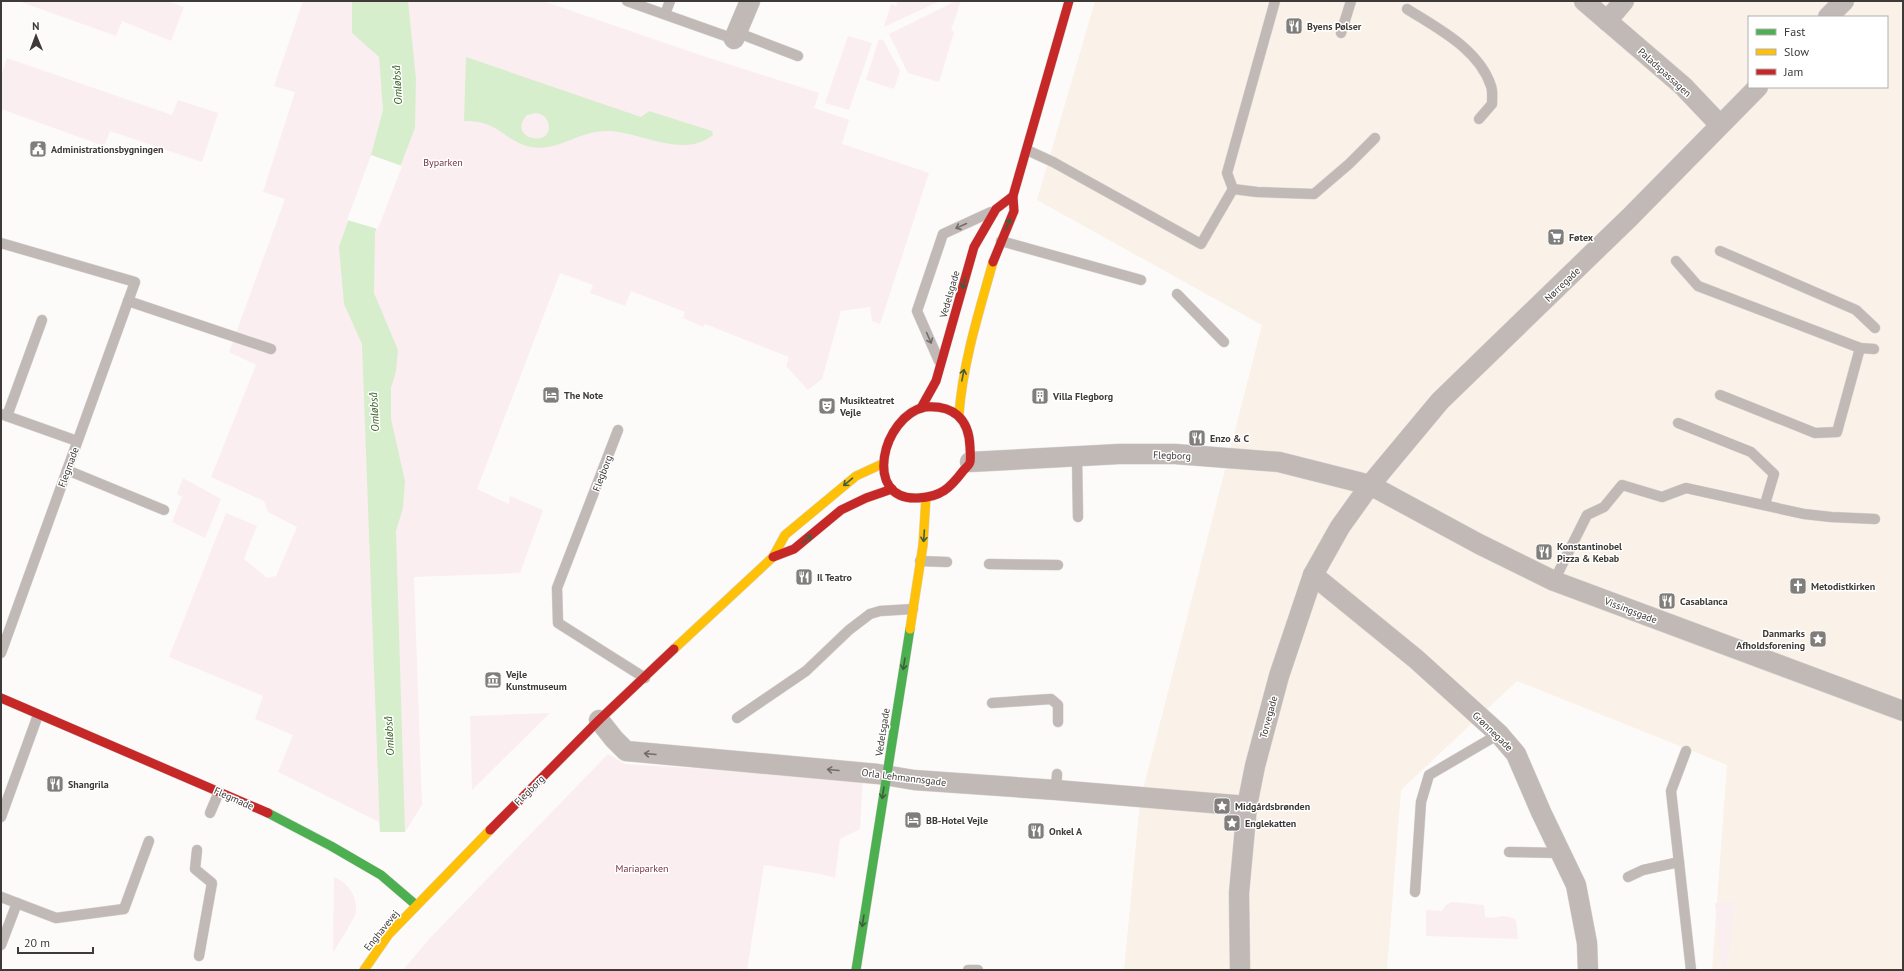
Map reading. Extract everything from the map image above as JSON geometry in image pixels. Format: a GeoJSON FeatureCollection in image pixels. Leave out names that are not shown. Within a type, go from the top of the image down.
{"type":"FeatureCollection","features":[{"type":"Feature","properties":{"kind":"main road"},"geometry":{"type":"LineString","coordinates":[[959,414],[961,387],[970,342],[995,255],[1014,211],[1013,196],[1028,150],[1069,1]]}},
{"type":"Feature","properties":{"kind":"main road","name":"Vedelsgade"},"geometry":{"type":"LineString","coordinates":[[921,408],[936,380],[974,247],[996,209],[1013,196]]}},
{"type":"Feature","properties":{"kind":"main road"},"geometry":{"type":"LineString","coordinates":[[921,408],[947,408],[959,414],[965,423],[970,439],[970,462],[952,486],[940,493],[913,499],[900,495],[892,489],[885,477],[882,464],[884,451],[892,433],[901,422],[921,408]]}},
{"type":"Feature","properties":{"kind":"main road","name":"Flegborg"},"geometry":{"type":"LineString","coordinates":[[416,905],[599,720],[773,557],[785,535],[856,476],[882,464]]}},
{"type":"Feature","properties":{"kind":"main road","name":"Flegborg"},"geometry":{"type":"LineString","coordinates":[[773,557],[794,549],[841,510],[866,498],[892,489]]}},
{"type":"Feature","properties":{"kind":"main road","name":"Vedelsgade"},"geometry":{"type":"LineString","coordinates":[[856,970],[913,609],[920,561],[926,497]]}},
{"type":"Feature","properties":{"kind":"main road","name":"Flegmade"},"geometry":{"type":"LineString","coordinates":[[1,698],[278,818],[381,875],[416,905]]}},
{"type":"Feature","properties":{"kind":"main road","name":"Enghavevej"},"geometry":{"type":"LineString","coordinates":[[364,970],[389,934],[416,905]]}},
{"type":"Feature","properties":{"kind":"street"},"geometry":{"type":"LineString","coordinates":[[735,36],[750,1]]}},
{"type":"Feature","properties":{"kind":"street","name":"Paladspassagen"},"geometry":{"type":"LineString","coordinates":[[1584,1],[1683,86],[1720,125]]}},
{"type":"Feature","properties":{"kind":"street"},"geometry":{"type":"LineString","coordinates":[[1607,21],[1624,1]]}},
{"type":"Feature","properties":{"kind":"street"},"geometry":{"type":"LineString","coordinates":[[1829,16],[1844,1]]}},
{"type":"Feature","properties":{"kind":"street","name":"Nørregade"},"geometry":{"type":"LineString","coordinates":[[1370,485],[1440,401],[1630,217],[1757,88]]}},
{"type":"Feature","properties":{"kind":"street","name":"Flegborg"},"geometry":{"type":"LineString","coordinates":[[970,462],[1119,454],[1175,454],[1279,462],[1370,485]]}},
{"type":"Feature","properties":{"kind":"street","name":"Torvegade"},"geometry":{"type":"LineString","coordinates":[[1240,970],[1239,893],[1247,806],[1255,766],[1279,676],[1313,574],[1340,527],[1370,485]]}},
{"type":"Feature","properties":{"kind":"street","name":"Vissingsgade"},"geometry":{"type":"LineString","coordinates":[[1370,485],[1479,544],[1554,581],[1682,622],[1738,650],[1903,711]]}},
{"type":"Feature","properties":{"kind":"street","name":"Grønnegade"},"geometry":{"type":"LineString","coordinates":[[1313,574],[1416,659],[1499,734],[1516,754],[1560,853],[1576,885],[1583,889],[1588,970]]}},
{"type":"Feature","properties":{"kind":"street","name":"Orla Lehmannsgade"},"geometry":{"type":"LineString","coordinates":[[599,720],[626,751],[886,775],[914,780],[1056,782],[1247,806]]}},
{"type":"Feature","properties":{"kind":"lane"},"geometry":{"type":"LineString","coordinates":[[627,1],[798,56]]}},
{"type":"Feature","properties":{"kind":"lane"},"geometry":{"type":"LineString","coordinates":[[665,14],[670,1]]}},
{"type":"Feature","properties":{"kind":"lane"},"geometry":{"type":"LineString","coordinates":[[1233,189],[1227,173],[1275,1]]}},
{"type":"Feature","properties":{"kind":"lane"},"geometry":{"type":"LineString","coordinates":[[1341,33],[1351,1]]}},
{"type":"Feature","properties":{"kind":"lane"},"geometry":{"type":"LineString","coordinates":[[1407,9],[1438,28],[1466,49],[1483,71],[1491,86],[1492,104],[1479,119]]}},
{"type":"Feature","properties":{"kind":"lane"},"geometry":{"type":"LineString","coordinates":[[1233,189],[1265,193],[1314,194],[1349,164],[1375,138]]}},
{"type":"Feature","properties":{"kind":"lane"},"geometry":{"type":"LineString","coordinates":[[1028,150],[1053,162],[1201,244],[1233,189]]}},
{"type":"Feature","properties":{"kind":"lane"},"geometry":{"type":"LineString","coordinates":[[940,364],[917,311],[943,234],[996,209]]}},
{"type":"Feature","properties":{"kind":"lane"},"geometry":{"type":"LineString","coordinates":[[1001,241],[1141,280]]}},
{"type":"Feature","properties":{"kind":"lane","name":"Flegmade"},"geometry":{"type":"LineString","coordinates":[[1,243],[135,282],[1,653]]}},
{"type":"Feature","properties":{"kind":"lane"},"geometry":{"type":"LineString","coordinates":[[1720,251],[1856,310],[1875,328]]}},
{"type":"Feature","properties":{"kind":"lane"},"geometry":{"type":"LineString","coordinates":[[1676,261],[1698,286],[1860,348],[1874,349]]}},
{"type":"Feature","properties":{"kind":"lane"},"geometry":{"type":"LineString","coordinates":[[1177,294],[1224,342]]}},
{"type":"Feature","properties":{"kind":"lane"},"geometry":{"type":"LineString","coordinates":[[128,301],[271,349]]}},
{"type":"Feature","properties":{"kind":"lane"},"geometry":{"type":"LineString","coordinates":[[42,320],[4,415],[77,441]]}},
{"type":"Feature","properties":{"kind":"lane"},"geometry":{"type":"LineString","coordinates":[[1720,394],[1815,433],[1837,432],[1860,348]]}},
{"type":"Feature","properties":{"kind":"lane"},"geometry":{"type":"LineString","coordinates":[[1678,422],[1751,452],[1774,474],[1765,504]]}},
{"type":"Feature","properties":{"kind":"lane","name":"Flegborg"},"geometry":{"type":"LineString","coordinates":[[618,430],[557,588],[558,623],[644,678]]}},
{"type":"Feature","properties":{"kind":"lane"},"geometry":{"type":"LineString","coordinates":[[1077,456],[1078,517]]}},
{"type":"Feature","properties":{"kind":"lane"},"geometry":{"type":"LineString","coordinates":[[67,470],[164,510]]}},
{"type":"Feature","properties":{"kind":"lane"},"geometry":{"type":"LineString","coordinates":[[1554,581],[1587,515],[1604,507],[1622,485],[1662,497],[1686,488],[1765,504],[1804,514],[1875,519]]}},
{"type":"Feature","properties":{"kind":"lane"},"geometry":{"type":"LineString","coordinates":[[920,561],[946,562]]}},
{"type":"Feature","properties":{"kind":"lane"},"geometry":{"type":"LineString","coordinates":[[989,564],[1058,565]]}},
{"type":"Feature","properties":{"kind":"lane"},"geometry":{"type":"LineString","coordinates":[[737,718],[806,671],[849,630],[870,614],[880,611],[913,609]]}},
{"type":"Feature","properties":{"kind":"lane"},"geometry":{"type":"LineString","coordinates":[[992,703],[1051,699],[1058,705],[1058,722]]}},
{"type":"Feature","properties":{"kind":"lane"},"geometry":{"type":"LineString","coordinates":[[1,817],[38,715]]}},
{"type":"Feature","properties":{"kind":"lane"},"geometry":{"type":"LineString","coordinates":[[1415,892],[1421,802],[1429,775],[1499,734]]}},
{"type":"Feature","properties":{"kind":"lane"},"geometry":{"type":"LineString","coordinates":[[1686,751],[1671,791],[1691,970]]}},
{"type":"Feature","properties":{"kind":"lane"},"geometry":{"type":"LineString","coordinates":[[210,813],[219,792]]}},
{"type":"Feature","properties":{"kind":"lane"},"geometry":{"type":"LineString","coordinates":[[1,897],[56,918],[124,909],[149,841]]}},
{"type":"Feature","properties":{"kind":"lane"},"geometry":{"type":"LineString","coordinates":[[197,850],[195,868],[212,883],[199,956]]}},
{"type":"Feature","properties":{"kind":"lane"},"geometry":{"type":"LineString","coordinates":[[1509,852],[1560,853]]}},
{"type":"Feature","properties":{"kind":"lane"},"geometry":{"type":"LineString","coordinates":[[1628,877],[1643,870],[1679,862]]}},
{"type":"Feature","properties":{"kind":"lane"},"geometry":{"type":"LineString","coordinates":[[1,945],[17,903]]}},
{"type":"Feature","properties":{"kind":"lane"},"geometry":{"type":"LineString","coordinates":[[968,970],[978,970]]}},
{"type":"Feature","properties":{"kind":"shaded area"},"geometry":{"type":"Polygon","coordinates":[[[1095,1],[1903,1],[1903,970],[1712,970],[1727,765],[1517,681],[1401,790],[1387,970],[1124,970],[1140,801],[1262,325],[1037,200],[1095,1]]]}},
{"type":"Feature","properties":{"kind":"green space"},"geometry":{"type":"Polygon","coordinates":[[[18,1],[167,1],[184,7],[171,41],[122,21],[116,36],[18,1]]]}},
{"type":"Feature","properties":{"kind":"green space","name":"Byparken"},"geometry":{"type":"Polygon","coordinates":[[[303,1],[543,1],[700,55],[819,93],[814,108],[849,120],[842,144],[929,173],[880,324],[872,321],[870,307],[841,311],[822,379],[808,390],[786,366],[789,357],[705,324],[703,327],[683,318],[685,312],[631,291],[625,306],[590,293],[593,285],[560,273],[477,489],[509,504],[510,496],[543,510],[520,573],[414,577],[422,805],[405,832],[380,832],[379,822],[278,772],[293,735],[255,719],[263,696],[169,657],[226,513],[257,526],[244,559],[267,578],[276,576],[297,527],[268,512],[264,501],[211,477],[256,365],[229,352],[285,199],[263,192],[295,92],[274,86],[303,1]]]}},
{"type":"Feature","properties":{"kind":"green space"},"geometry":{"type":"Polygon","coordinates":[[[898,1],[940,1],[884,27],[891,4],[896,6],[898,1]]]}},
{"type":"Feature","properties":{"kind":"green space"},"geometry":{"type":"Polygon","coordinates":[[[956,1],[961,1],[951,30],[954,32],[939,82],[908,73],[889,34],[956,1]]]}},
{"type":"Feature","properties":{"kind":"green space"},"geometry":{"type":"Polygon","coordinates":[[[848,36],[872,43],[849,110],[825,103],[848,36]]]}},
{"type":"Feature","properties":{"kind":"green space"},"geometry":{"type":"Polygon","coordinates":[[[879,39],[883,40],[900,71],[894,89],[866,80],[879,39]]]}},
{"type":"Feature","properties":{"kind":"green space"},"geometry":{"type":"Polygon","coordinates":[[[7,58],[172,115],[178,100],[218,113],[202,162],[110,131],[104,146],[1,109],[1,76],[7,58]]]}},
{"type":"Feature","properties":{"kind":"green space"},"geometry":{"type":"Polygon","coordinates":[[[183,478],[221,499],[205,538],[172,522],[182,497],[177,494],[183,478]]]}},
{"type":"Feature","properties":{"kind":"green space"},"geometry":{"type":"Polygon","coordinates":[[[550,713],[472,790],[470,716],[550,713]]]}},
{"type":"Feature","properties":{"kind":"green space","name":"Mariaparken"},"geometry":{"type":"Polygon","coordinates":[[[608,754],[625,764],[863,779],[860,829],[840,839],[835,878],[821,874],[764,865],[747,970],[403,970],[430,938],[608,754]]]}},
{"type":"Feature","properties":{"kind":"green space"},"geometry":{"type":"Polygon","coordinates":[[[334,877],[343,882],[351,890],[355,900],[356,912],[333,953],[334,877]]]}},
{"type":"Feature","properties":{"kind":"green space"},"geometry":{"type":"Polygon","coordinates":[[[1735,901],[1727,970],[1722,970],[1715,903],[1735,901]]]}},
{"type":"Feature","properties":{"kind":"green space"},"geometry":{"type":"Polygon","coordinates":[[[1452,902],[1484,905],[1485,917],[1511,917],[1516,920],[1518,939],[1426,936],[1426,910],[1442,911],[1446,905],[1452,902]]]}},
{"type":"Feature","properties":{"kind":"water","name":"Omløbså"},"geometry":{"type":"Polygon","coordinates":[[[352,1],[408,1],[416,79],[415,128],[375,232],[374,293],[398,350],[396,371],[391,388],[391,419],[405,481],[403,508],[396,531],[405,832],[380,832],[362,344],[344,304],[339,247],[371,155],[383,110],[379,57],[352,33],[352,1]]]}},
{"type":"Feature","properties":{"kind":"water"},"geometry":{"type":"Polygon","coordinates":[[[466,57],[641,117],[649,111],[712,131],[713,135],[701,142],[689,145],[676,145],[623,133],[599,131],[589,133],[560,144],[541,148],[531,147],[514,141],[494,127],[486,124],[464,121],[466,57]],[[536,113],[527,115],[522,124],[522,130],[526,135],[532,138],[545,136],[548,130],[548,122],[546,118],[536,113]]]}},
{"type":"Feature","properties":{"kind":"pier"},"geometry":{"type":"Polygon","coordinates":[[[371,155],[402,166],[378,229],[347,220],[371,155]]]}},
{"type":"Feature","properties":{"kind":"traffic: fast"},"geometry":{"type":"LineString","coordinates":[[856,970],[910,629]]}},
{"type":"Feature","properties":{"kind":"traffic: fast"},"geometry":{"type":"LineString","coordinates":[[268,813],[331,846],[381,875],[416,905]]}},
{"type":"Feature","properties":{"kind":"traffic: slow"},"geometry":{"type":"LineString","coordinates":[[959,414],[968,356],[993,262]]}},
{"type":"Feature","properties":{"kind":"traffic: slow"},"geometry":{"type":"LineString","coordinates":[[674,649],[773,557],[785,535],[856,476],[882,464]]}},
{"type":"Feature","properties":{"kind":"traffic: slow"},"geometry":{"type":"LineString","coordinates":[[910,629],[923,545],[926,497]]}},
{"type":"Feature","properties":{"kind":"traffic: slow"},"geometry":{"type":"LineString","coordinates":[[364,970],[389,934],[490,830]]}},
{"type":"Feature","properties":{"kind":"traffic: jam"},"geometry":{"type":"LineString","coordinates":[[993,262],[1014,211],[1013,196],[1069,1]]}},
{"type":"Feature","properties":{"kind":"traffic: jam"},"geometry":{"type":"LineString","coordinates":[[921,408],[936,381],[974,247],[996,209],[1013,196]]}},
{"type":"Feature","properties":{"kind":"traffic: jam"},"geometry":{"type":"LineString","coordinates":[[925,407],[944,408],[958,415],[963,421],[969,437],[970,462],[954,482],[939,494],[918,498],[900,495],[889,486],[884,473],[884,457],[889,441],[898,425],[910,414],[925,407]]}},
{"type":"Feature","properties":{"kind":"traffic: jam"},"geometry":{"type":"LineString","coordinates":[[773,557],[794,549],[841,510],[866,498],[892,489]]}},
{"type":"Feature","properties":{"kind":"traffic: jam"},"geometry":{"type":"LineString","coordinates":[[490,830],[599,720],[674,649]]}},
{"type":"Feature","properties":{"kind":"traffic: jam"},"geometry":{"type":"LineString","coordinates":[[1,698],[268,813]]}},
{"type":"Feature","properties":{"kind":"place","name":"Byens Pølser"},"geometry":{"type":"Point","coordinates":[1294,26]}},
{"type":"Feature","properties":{"kind":"place","name":"Administrationsbygningen"},"geometry":{"type":"Point","coordinates":[38,149]}},
{"type":"Feature","properties":{"kind":"place","name":"Føtex"},"geometry":{"type":"Point","coordinates":[1556,237]}},
{"type":"Feature","properties":{"kind":"place","name":"The Note"},"geometry":{"type":"Point","coordinates":[551,395]}},
{"type":"Feature","properties":{"kind":"place","name":"Villa Flegborg"},"geometry":{"type":"Point","coordinates":[1040,396]}},
{"type":"Feature","properties":{"kind":"place","name":"Musikteatret Vejle"},"geometry":{"type":"Point","coordinates":[827,406]}},
{"type":"Feature","properties":{"kind":"place","name":"Enzo & C"},"geometry":{"type":"Point","coordinates":[1197,438]}},
{"type":"Feature","properties":{"kind":"place","name":"Konstantinobel Pizza & Kebab"},"geometry":{"type":"Point","coordinates":[1544,552]}},
{"type":"Feature","properties":{"kind":"place","name":"Il Teatro"},"geometry":{"type":"Point","coordinates":[804,577]}},
{"type":"Feature","properties":{"kind":"place","name":"Metodistkirken"},"geometry":{"type":"Point","coordinates":[1798,586]}},
{"type":"Feature","properties":{"kind":"place","name":"Casablanca"},"geometry":{"type":"Point","coordinates":[1667,601]}},
{"type":"Feature","properties":{"kind":"place","name":"Danmarks Afholdsforening"},"geometry":{"type":"Point","coordinates":[1818,639]}},
{"type":"Feature","properties":{"kind":"place","name":"Vejle Kunstmuseum"},"geometry":{"type":"Point","coordinates":[493,680]}},
{"type":"Feature","properties":{"kind":"place","name":"Shangrila"},"geometry":{"type":"Point","coordinates":[55,784]}},
{"type":"Feature","properties":{"kind":"place","name":"Midgårdsbrønden"},"geometry":{"type":"Point","coordinates":[1222,806]}},
{"type":"Feature","properties":{"kind":"place","name":"BB-Hotel Vejle"},"geometry":{"type":"Point","coordinates":[913,820]}},
{"type":"Feature","properties":{"kind":"place","name":"Englekatten"},"geometry":{"type":"Point","coordinates":[1232,823]}},
{"type":"Feature","properties":{"kind":"place","name":"Onkel A"},"geometry":{"type":"Point","coordinates":[1036,831]}}]}
